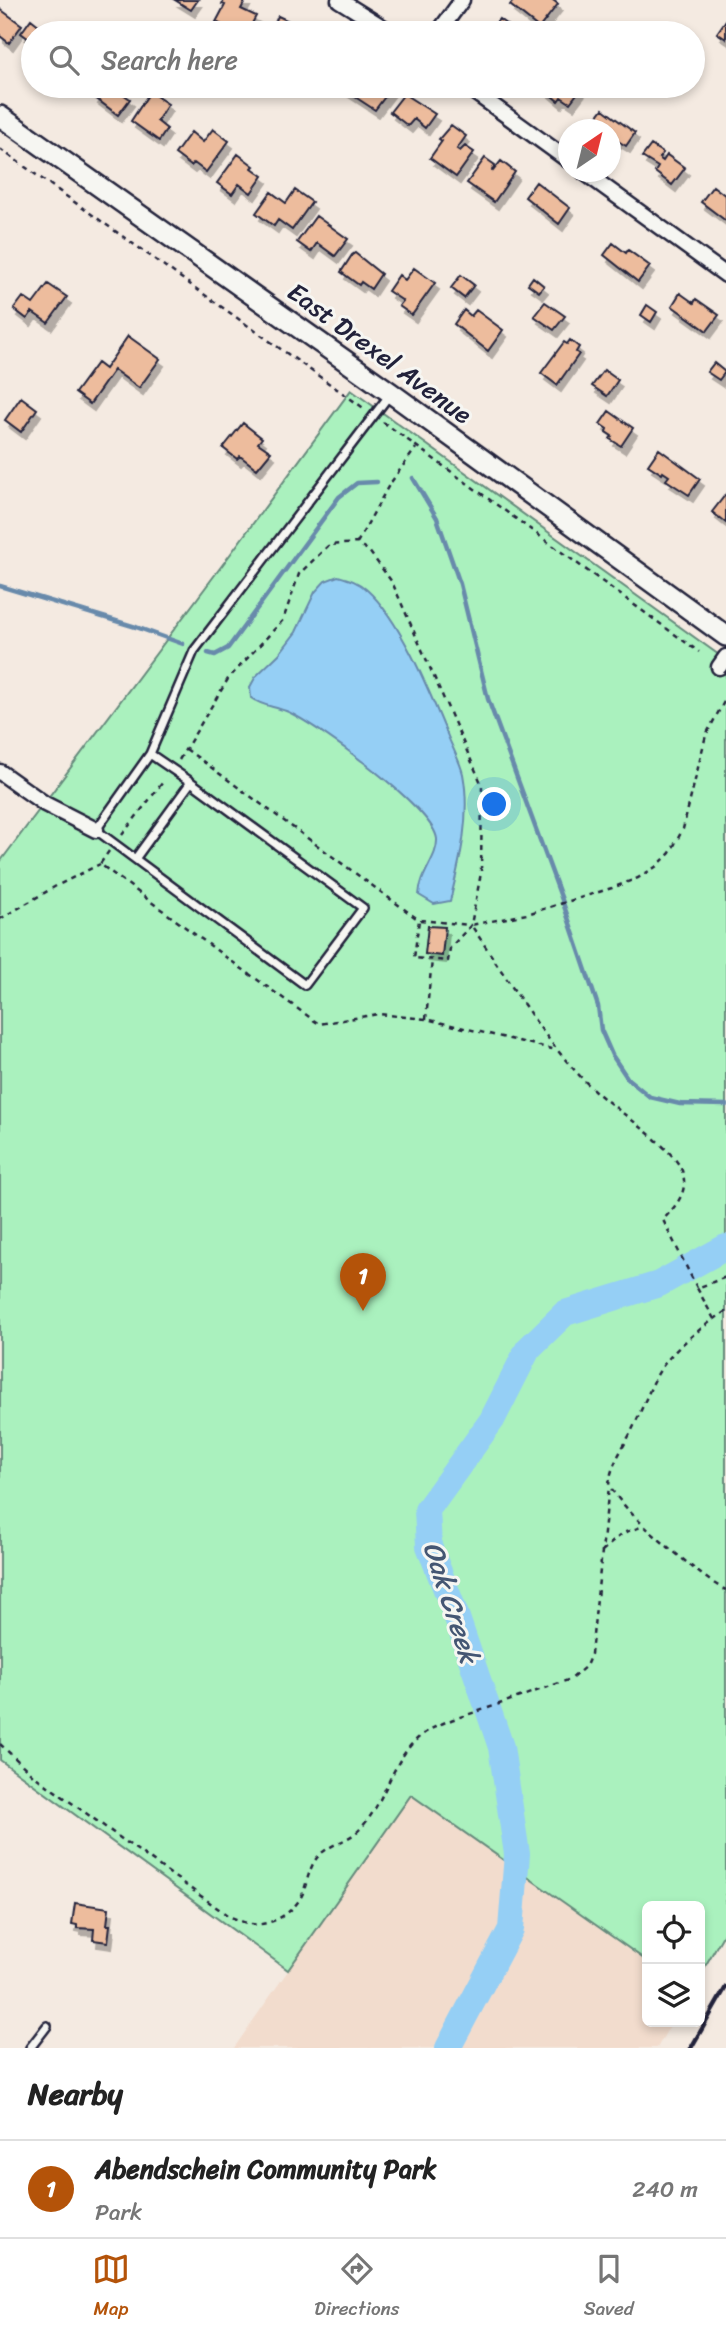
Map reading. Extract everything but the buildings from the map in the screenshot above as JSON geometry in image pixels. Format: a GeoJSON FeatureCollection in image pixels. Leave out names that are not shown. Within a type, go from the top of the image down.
{"type":"FeatureCollection","features":[{"type":"Feature","properties":{"kind":"street"},"geometry":{"type":"LineString","coordinates":[[339,0],[373,21]]}},
{"type":"Feature","properties":{"kind":"street"},"geometry":{"type":"LineString","coordinates":[[447,21],[462,0]]}},
{"type":"Feature","properties":{"kind":"street"},"geometry":{"type":"LineString","coordinates":[[483,98],[558,152]]}},
{"type":"Feature","properties":{"kind":"street","name":"East Drexel Avenue"},"geometry":{"type":"LineString","coordinates":[[0,116],[391,393],[726,636]]}},
{"type":"Feature","properties":{"kind":"street"},"geometry":{"type":"LineString","coordinates":[[598,182],[726,275]]}},
{"type":"Feature","properties":{"kind":"street"},"geometry":{"type":"LineString","coordinates":[[0,772],[45,804],[96,830]]}},
{"type":"Feature","properties":{"kind":"lane"},"geometry":{"type":"LineString","coordinates":[[150,754],[363,908],[305,985],[96,830],[150,754],[194,650],[391,393]]}},
{"type":"Feature","properties":{"kind":"lane"},"geometry":{"type":"LineString","coordinates":[[135,859],[191,782]]}},
{"type":"Feature","properties":{"kind":"lane"},"geometry":{"type":"LineString","coordinates":[[30,2048],[47,2026]]}},
{"type":"Feature","properties":{"kind":"path"},"geometry":{"type":"LineString","coordinates":[[0,149],[368,411]]}},
{"type":"Feature","properties":{"kind":"path"},"geometry":{"type":"LineString","coordinates":[[380,420],[699,652]]}},
{"type":"Feature","properties":{"kind":"path"},"geometry":{"type":"LineString","coordinates":[[357,543],[389,485],[417,447]]}},
{"type":"Feature","properties":{"kind":"path"},"geometry":{"type":"LineString","coordinates":[[177,762],[228,679],[283,620],[299,574],[329,545],[357,543],[369,551],[392,582],[482,785],[481,873],[471,925],[450,948],[448,961],[414,958],[419,919]]}},
{"type":"Feature","properties":{"kind":"path"},"geometry":{"type":"LineString","coordinates":[[186,749],[419,919],[471,925],[527,915],[638,878],[657,866],[670,853],[683,829],[706,735],[726,698]]}},
{"type":"Feature","properties":{"kind":"path"},"geometry":{"type":"LineString","coordinates":[[0,919],[100,864]]}},
{"type":"Feature","properties":{"kind":"path"},"geometry":{"type":"LineString","coordinates":[[471,925],[556,1050],[596,1091],[673,1155],[683,1172],[684,1188],[680,1200],[663,1220],[714,1319]]}},
{"type":"Feature","properties":{"kind":"path"},"geometry":{"type":"LineString","coordinates":[[426,1018],[432,960]]}},
{"type":"Feature","properties":{"kind":"path"},"geometry":{"type":"LineString","coordinates":[[697,1287],[726,1277]]}},
{"type":"Feature","properties":{"kind":"path"},"geometry":{"type":"LineString","coordinates":[[0,1744],[33,1775],[230,1917],[252,1924],[268,1923],[281,1917],[294,1907],[302,1896],[316,1859],[325,1850],[349,1838],[371,1815],[406,1752],[416,1740],[430,1730],[465,1716],[571,1679],[586,1666],[591,1654],[610,1472],[657,1375],[674,1353],[726,1311]]}},
{"type":"Feature","properties":{"kind":"path"},"geometry":{"type":"LineString","coordinates":[[609,1486],[626,1510],[696,1570],[726,1590]]}},
{"type":"Feature","properties":{"kind":"path"},"geometry":{"type":"LineString","coordinates":[[602,1550],[623,1533],[644,1526]]}},
{"type":"Feature","properties":{"kind":"shaded area"},"geometry":{"type":"Polygon","coordinates":[[[411,1795],[642,1957],[642,2027],[669,2027],[657,2048],[234,2048],[411,1795]]]}},
{"type":"Feature","properties":{"kind":"green space"},"geometry":{"type":"Polygon","coordinates":[[[351,390],[726,660],[726,1930],[705,1966],[705,1901],[642,1901],[642,1957],[411,1795],[288,1970],[0,1760],[0,862],[351,390]]]}},
{"type":"Feature","properties":{"kind":"water"},"geometry":{"type":"Polygon","coordinates":[[[338,576],[364,587],[391,619],[423,678],[460,764],[465,790],[465,822],[450,901],[434,904],[419,895],[422,880],[437,846],[437,839],[431,825],[416,808],[371,768],[321,732],[286,711],[251,698],[250,687],[256,676],[279,654],[296,632],[315,592],[325,581],[338,576]]]}},
{"type":"Feature","properties":{"kind":"waterway"},"geometry":{"type":"LineString","coordinates":[[413,478],[437,518],[460,584],[488,699],[561,897],[598,1006],[601,1030],[612,1055],[628,1079],[650,1097],[680,1104],[726,1105]]}},
{"type":"Feature","properties":{"kind":"waterway"},"geometry":{"type":"LineString","coordinates":[[208,653],[215,655],[228,648],[339,497],[357,483],[377,482]]}},
{"type":"Feature","properties":{"kind":"waterway"},"geometry":{"type":"LineString","coordinates":[[0,586],[183,644]]}},
{"type":"Feature","properties":{"kind":"waterway","name":"Oak Creek"},"geometry":{"type":"LineString","coordinates":[[448,2048],[511,1929],[517,1854],[501,1747],[456,1615],[429,1546],[427,1510],[492,1420],[528,1349],[565,1313],[659,1284],[726,1247]]}},
{"type":"Feature","properties":{"kind":"railway"},"geometry":{"type":"LineString","coordinates":[[691,2048],[726,1987]]}},
{"type":"Feature","properties":{"kind":"place","name":"Abendschein Community Park"},"geometry":{"type":"Point","coordinates":[363,1311]}}]}
